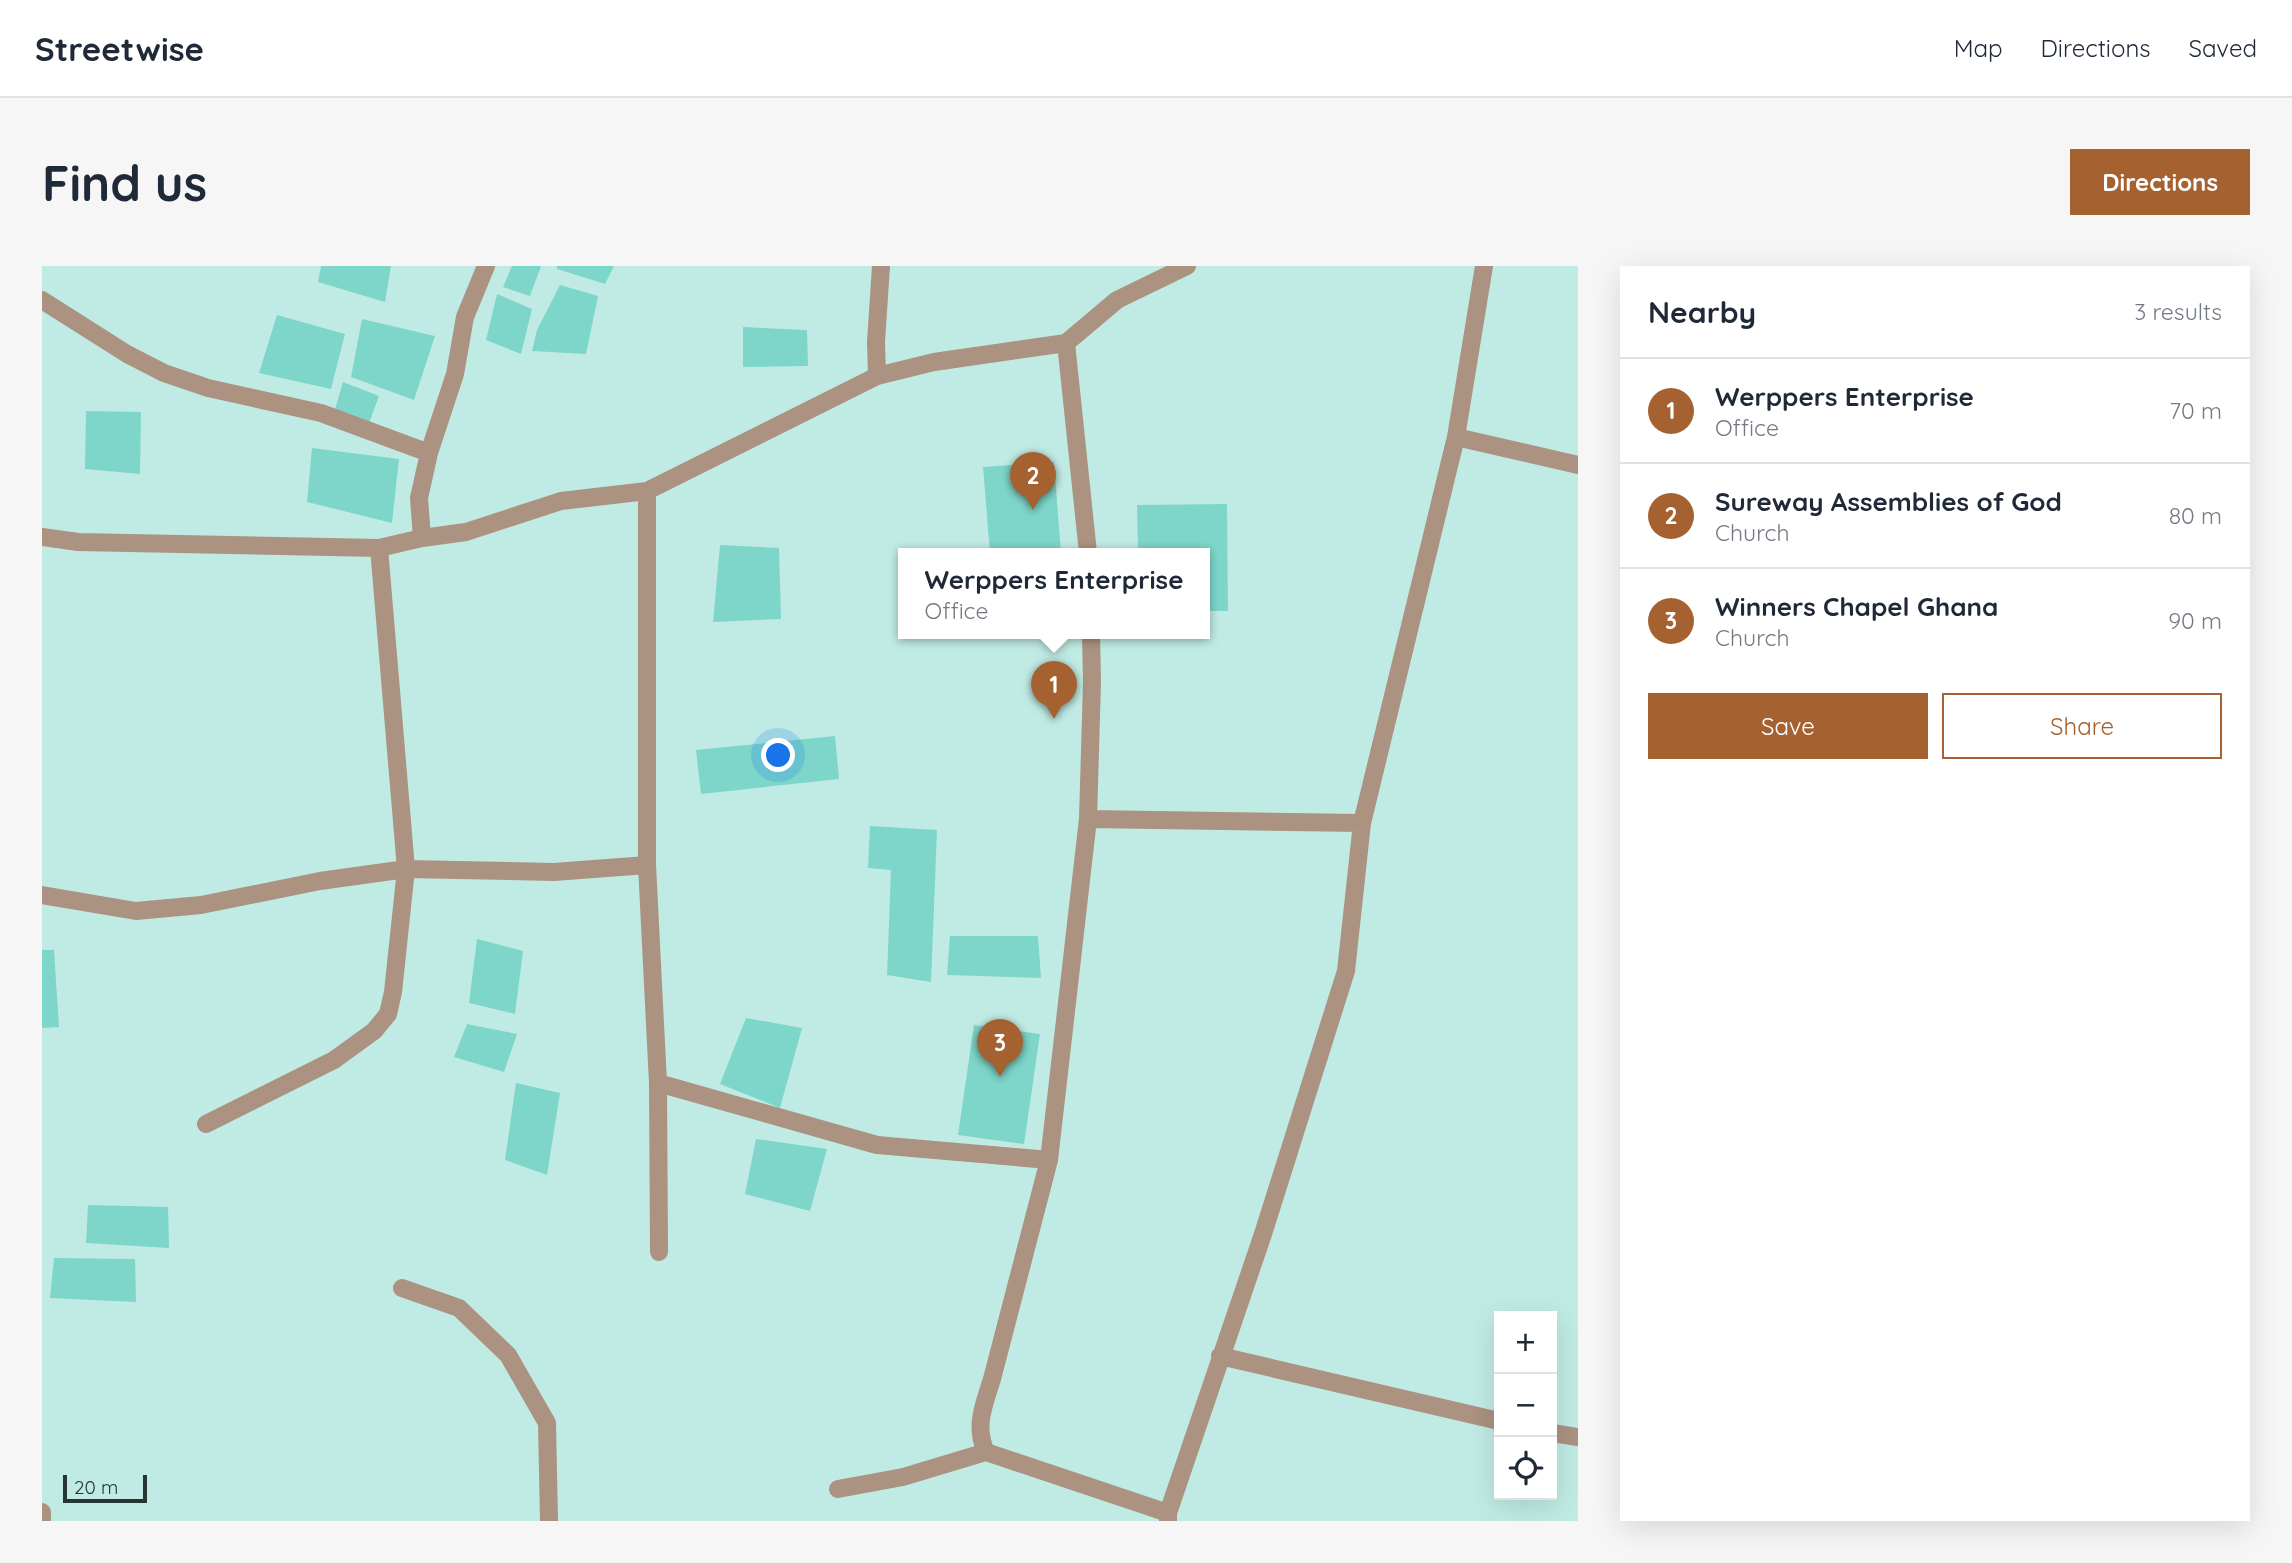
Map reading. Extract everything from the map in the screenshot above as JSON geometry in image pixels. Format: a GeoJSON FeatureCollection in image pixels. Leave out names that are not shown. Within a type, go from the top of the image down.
{"type":"FeatureCollection","features":[{"type":"Feature","properties":{"kind":"street"},"geometry":{"type":"LineString","coordinates":[[422,538],[419,498],[429,453],[455,374],[465,317],[486,266]]}},
{"type":"Feature","properties":{"kind":"street"},"geometry":{"type":"LineString","coordinates":[[877,376],[876,342],[881,266]]}},
{"type":"Feature","properties":{"kind":"street"},"geometry":{"type":"LineString","coordinates":[[42,537],[78,542],[379,548],[466,532],[561,501],[647,491],[877,376],[934,362],[1066,343],[1117,300],[1187,266]]}},
{"type":"Feature","properties":{"kind":"street"},"geometry":{"type":"LineString","coordinates":[[838,1489],[903,1477],[986,1452],[1168,1517],[1263,1234],[1346,971],[1362,823],[1456,437],[1484,266]]}},
{"type":"Feature","properties":{"kind":"street"},"geometry":{"type":"LineString","coordinates":[[42,300],[127,354],[164,373],[208,388],[321,413],[429,453]]}},
{"type":"Feature","properties":{"kind":"street"},"geometry":{"type":"LineString","coordinates":[[1066,343],[1087,548]]}},
{"type":"Feature","properties":{"kind":"street"},"geometry":{"type":"LineString","coordinates":[[1456,437],[1578,465]]}},
{"type":"Feature","properties":{"kind":"street"},"geometry":{"type":"LineString","coordinates":[[647,491],[647,865],[658,1083],[659,1252]]}},
{"type":"Feature","properties":{"kind":"street"},"geometry":{"type":"LineString","coordinates":[[205,1124],[334,1060],[374,1031],[388,1014],[393,992],[406,869],[379,548]]}},
{"type":"Feature","properties":{"kind":"street"},"geometry":{"type":"LineString","coordinates":[[986,1452],[979,1438],[981,1414],[1049,1160],[1088,818],[1091,639]]}},
{"type":"Feature","properties":{"kind":"street"},"geometry":{"type":"LineString","coordinates":[[1088,818],[1362,823]]}},
{"type":"Feature","properties":{"kind":"street"},"geometry":{"type":"LineString","coordinates":[[42,895],[136,911],[201,905],[320,881],[406,869],[554,872],[647,865]]}},
{"type":"Feature","properties":{"kind":"street"},"geometry":{"type":"LineString","coordinates":[[658,1083],[877,1145],[1049,1160]]}},
{"type":"Feature","properties":{"kind":"street"},"geometry":{"type":"LineString","coordinates":[[402,1288],[459,1308],[508,1355],[547,1423],[550,1521]]}},
{"type":"Feature","properties":{"kind":"street"},"geometry":{"type":"LineString","coordinates":[[1220,1356],[1494,1420]]}},
{"type":"Feature","properties":{"kind":"street"},"geometry":{"type":"LineString","coordinates":[[1557,1434],[1578,1437]]}},
{"type":"Feature","properties":{"kind":"street"},"geometry":{"type":"LineString","coordinates":[[42,1512],[42,1521]]}},
{"type":"Feature","properties":{"kind":"building"},"geometry":{"type":"Polygon","coordinates":[[[321,266],[391,266],[385,302],[318,282],[321,266]]]}},
{"type":"Feature","properties":{"kind":"building"},"geometry":{"type":"Polygon","coordinates":[[[512,266],[541,266],[530,296],[503,287],[512,266]]]}},
{"type":"Feature","properties":{"kind":"building"},"geometry":{"type":"Polygon","coordinates":[[[557,266],[614,266],[605,284],[557,269],[557,266]]]}},
{"type":"Feature","properties":{"kind":"building"},"geometry":{"type":"Polygon","coordinates":[[[560,285],[598,296],[586,354],[532,351],[537,330],[560,285]]]}},
{"type":"Feature","properties":{"kind":"building"},"geometry":{"type":"Polygon","coordinates":[[[497,294],[532,309],[521,354],[486,340],[497,294]]]}},
{"type":"Feature","properties":{"kind":"building"},"geometry":{"type":"Polygon","coordinates":[[[277,315],[345,334],[331,389],[259,373],[277,315]]]}},
{"type":"Feature","properties":{"kind":"building"},"geometry":{"type":"Polygon","coordinates":[[[362,319],[435,336],[414,400],[351,377],[362,319]]]}},
{"type":"Feature","properties":{"kind":"building"},"geometry":{"type":"Polygon","coordinates":[[[743,327],[807,330],[808,366],[743,367],[743,327]]]}},
{"type":"Feature","properties":{"kind":"building"},"geometry":{"type":"Polygon","coordinates":[[[343,382],[379,396],[369,423],[333,416],[343,382]]]}},
{"type":"Feature","properties":{"kind":"building"},"geometry":{"type":"Polygon","coordinates":[[[86,411],[141,412],[140,474],[85,469],[86,411]]]}},
{"type":"Feature","properties":{"kind":"building"},"geometry":{"type":"Polygon","coordinates":[[[312,448],[399,459],[392,523],[307,502],[312,448]]]}},
{"type":"Feature","properties":{"kind":"building"},"geometry":{"type":"Polygon","coordinates":[[[1054,462],[1061,548],[990,548],[983,467],[1054,462]]]}},
{"type":"Feature","properties":{"kind":"building"},"geometry":{"type":"Polygon","coordinates":[[[1227,504],[1228,611],[1210,611],[1210,548],[1138,548],[1137,505],[1227,504]]]}},
{"type":"Feature","properties":{"kind":"building"},"geometry":{"type":"Polygon","coordinates":[[[720,545],[779,548],[781,619],[713,622],[720,545]]]}},
{"type":"Feature","properties":{"kind":"building"},"geometry":{"type":"Polygon","coordinates":[[[835,736],[839,779],[701,794],[696,750],[835,736]]]}},
{"type":"Feature","properties":{"kind":"building"},"geometry":{"type":"Polygon","coordinates":[[[870,826],[937,830],[931,982],[887,975],[891,870],[868,868],[870,826]]]}},
{"type":"Feature","properties":{"kind":"building"},"geometry":{"type":"Polygon","coordinates":[[[950,936],[1038,936],[1041,978],[947,975],[950,936]]]}},
{"type":"Feature","properties":{"kind":"building"},"geometry":{"type":"Polygon","coordinates":[[[477,939],[523,951],[515,1014],[469,1003],[477,939]]]}},
{"type":"Feature","properties":{"kind":"building"},"geometry":{"type":"Polygon","coordinates":[[[42,950],[54,950],[59,1027],[42,1028],[42,950]]]}},
{"type":"Feature","properties":{"kind":"building"},"geometry":{"type":"Polygon","coordinates":[[[746,1018],[802,1028],[780,1108],[720,1084],[746,1018]]]}},
{"type":"Feature","properties":{"kind":"building"},"geometry":{"type":"Polygon","coordinates":[[[467,1024],[517,1034],[504,1072],[454,1057],[467,1024]]]}},
{"type":"Feature","properties":{"kind":"building"},"geometry":{"type":"Polygon","coordinates":[[[974,1025],[1040,1034],[1024,1144],[958,1135],[974,1025]]]}},
{"type":"Feature","properties":{"kind":"building"},"geometry":{"type":"Polygon","coordinates":[[[516,1083],[560,1093],[547,1175],[505,1160],[516,1083]]]}},
{"type":"Feature","properties":{"kind":"building"},"geometry":{"type":"Polygon","coordinates":[[[756,1139],[827,1149],[810,1211],[745,1194],[756,1139]]]}},
{"type":"Feature","properties":{"kind":"building"},"geometry":{"type":"Polygon","coordinates":[[[88,1205],[168,1207],[169,1248],[86,1243],[88,1205]]]}},
{"type":"Feature","properties":{"kind":"building"},"geometry":{"type":"Polygon","coordinates":[[[54,1258],[135,1259],[136,1302],[50,1298],[54,1258]]]}},
{"type":"Feature","properties":{"kind":"place","name":"Sureway Assemblies of God"},"geometry":{"type":"Point","coordinates":[1033,510]}},
{"type":"Feature","properties":{"kind":"place","name":"Werppers Enterprise"},"geometry":{"type":"Point","coordinates":[1054,719]}},
{"type":"Feature","properties":{"kind":"place","name":"Winners Chapel Ghana"},"geometry":{"type":"Point","coordinates":[1000,1077]}}]}
